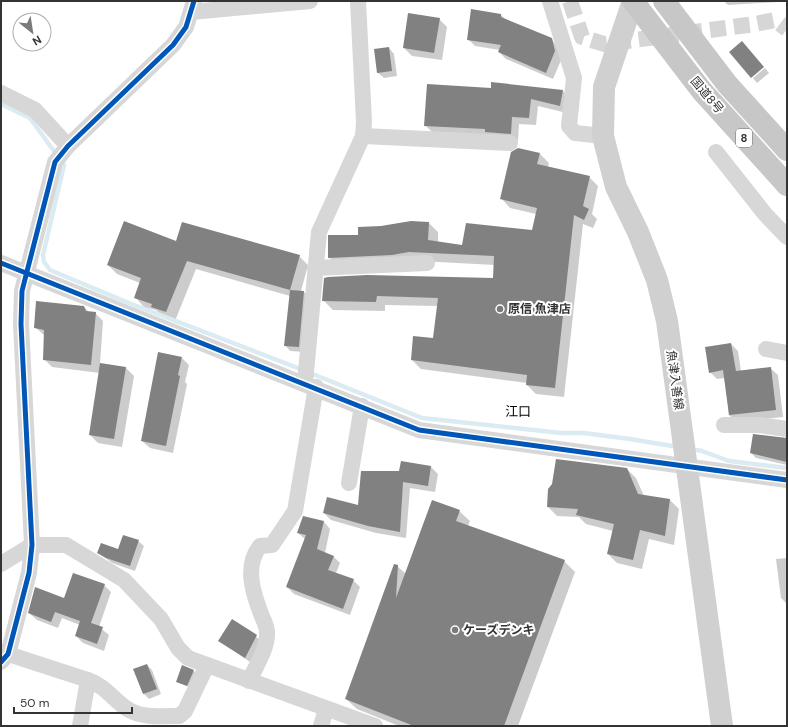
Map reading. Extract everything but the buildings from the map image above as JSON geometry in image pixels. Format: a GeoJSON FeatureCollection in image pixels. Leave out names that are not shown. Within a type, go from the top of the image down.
{"type":"FeatureCollection","features":[{"type":"Feature","properties":{"kind":"highway","name":"国道8号"},"geometry":{"type":"LineString","coordinates":[[633,1],[702,90],[787,185]]}},
{"type":"Feature","properties":{"kind":"highway","name":"国道8号"},"geometry":{"type":"LineString","coordinates":[[664,1],[727,84],[787,150]]}},
{"type":"Feature","properties":{"kind":"main road","name":"魚津入善線"},"geometry":{"type":"LineString","coordinates":[[633,1],[604,87],[603,136],[616,187],[638,232],[657,280],[667,321],[722,726]]}},
{"type":"Feature","properties":{"kind":"street"},"geometry":{"type":"LineString","coordinates":[[207,665],[185,711],[179,716],[141,714],[129,710],[98,684],[5,658],[29,573],[32,545],[21,324],[22,291],[28,273],[55,162],[68,146],[174,45],[186,27],[193,6],[310,1]]}},
{"type":"Feature","properties":{"kind":"street"},"geometry":{"type":"LineString","coordinates":[[249,680],[260,658],[266,639],[267,630],[251,582],[253,562],[260,546],[272,545],[295,511],[310,385],[315,268],[319,232],[363,136],[364,122],[358,1]]}},
{"type":"Feature","properties":{"kind":"street"},"geometry":{"type":"LineString","coordinates":[[550,1],[574,78],[569,126],[575,132],[603,136]]}},
{"type":"Feature","properties":{"kind":"street"},"geometry":{"type":"LineString","coordinates":[[1,93],[35,110],[68,146]]}},
{"type":"Feature","properties":{"kind":"street"},"geometry":{"type":"LineString","coordinates":[[363,136],[510,142]]}},
{"type":"Feature","properties":{"kind":"street"},"geometry":{"type":"LineString","coordinates":[[716,152],[765,214],[787,237]]}},
{"type":"Feature","properties":{"kind":"street"},"geometry":{"type":"LineString","coordinates":[[1,263],[310,385],[419,430],[787,480]]}},
{"type":"Feature","properties":{"kind":"street"},"geometry":{"type":"LineString","coordinates":[[315,268],[427,263]]}},
{"type":"Feature","properties":{"kind":"street"},"geometry":{"type":"LineString","coordinates":[[766,349],[787,353]]}},
{"type":"Feature","properties":{"kind":"street"},"geometry":{"type":"LineString","coordinates":[[349,482],[362,406]]}},
{"type":"Feature","properties":{"kind":"street"},"geometry":{"type":"LineString","coordinates":[[724,424],[787,429]]}},
{"type":"Feature","properties":{"kind":"street"},"geometry":{"type":"LineString","coordinates":[[1,564],[32,545],[66,545],[124,580],[161,619],[178,648],[188,658],[375,726]]}},
{"type":"Feature","properties":{"kind":"street"},"geometry":{"type":"LineString","coordinates":[[80,726],[88,680]]}},
{"type":"Feature","properties":{"kind":"street"},"geometry":{"type":"LineString","coordinates":[[321,726],[326,709]]}},
{"type":"Feature","properties":{"kind":"waterway"},"geometry":{"type":"LineString","coordinates":[[1,104],[30,118],[64,165],[43,255],[44,262],[50,270],[129,303],[303,370]]}},
{"type":"Feature","properties":{"kind":"waterway"},"geometry":{"type":"LineString","coordinates":[[310,373],[422,418],[561,433],[584,433],[678,447]]}},
{"type":"Feature","properties":{"kind":"waterway"},"geometry":{"type":"LineString","coordinates":[[691,449],[702,451],[729,461],[787,468]]}},
{"type":"Feature","properties":{"kind":"tunnel"},"geometry":{"type":"LineString","coordinates":[[570,1],[582,37],[604,44],[775,20],[787,29]]}},
{"type":"Feature","properties":{"kind":"cycle path"},"geometry":{"type":"LineString","coordinates":[[1,662],[8,654],[29,573],[32,545],[21,324],[22,291],[55,162],[68,146],[173,45],[186,27],[194,1]]}},
{"type":"Feature","properties":{"kind":"cycle path"},"geometry":{"type":"LineString","coordinates":[[1,263],[419,430],[787,480]]}},
{"type":"Feature","properties":{"kind":"place","name":"原信 魚津店"},"geometry":{"type":"Point","coordinates":[500,309]}},
{"type":"Feature","properties":{"kind":"place","name":"ケーズデンキ"},"geometry":{"type":"Point","coordinates":[455,630]}},
{"type":"Feature","properties":{"kind":"district","name":"江口"},"geometry":{"type":"Point","coordinates":[518,411]}}]}
